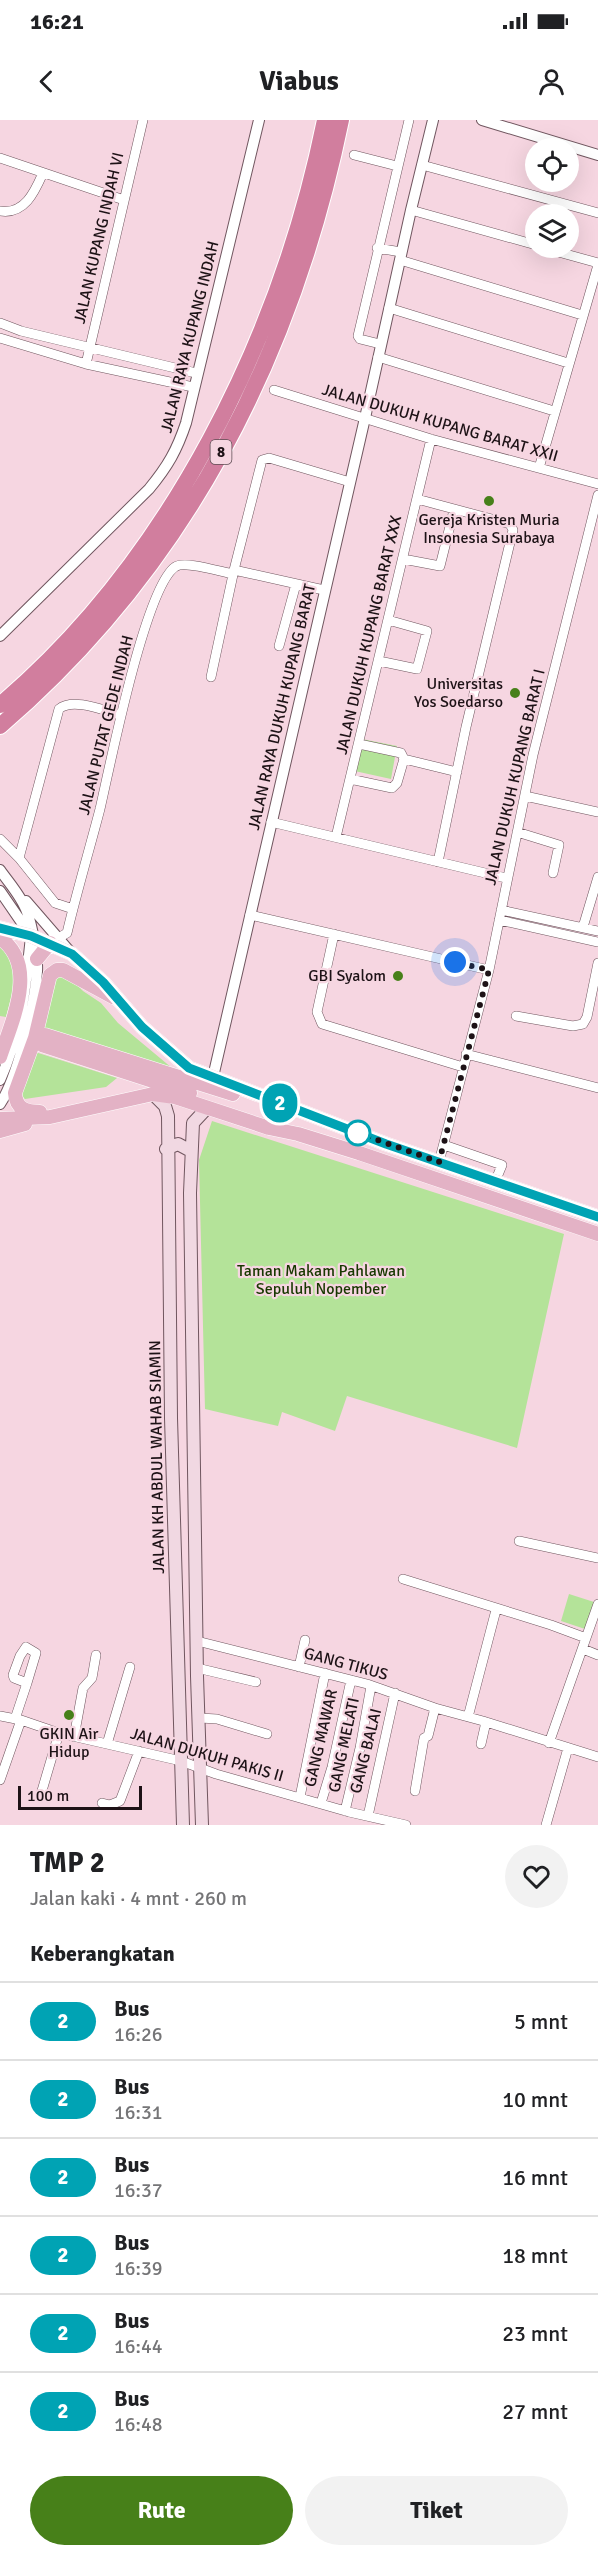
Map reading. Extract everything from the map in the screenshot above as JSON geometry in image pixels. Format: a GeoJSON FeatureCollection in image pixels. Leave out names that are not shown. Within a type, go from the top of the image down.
{"type":"FeatureCollection","features":[{"type":"Feature","properties":{"kind":"highway","name":"8"},"geometry":{"type":"LineString","coordinates":[[0,705],[78,628],[144,547],[206,448],[250,357],[276,293],[315,168],[326,120]]}},
{"type":"Feature","properties":{"kind":"highway","name":"8"},"geometry":{"type":"LineString","coordinates":[[0,726],[66,666],[106,622],[168,541],[193,503],[252,392],[281,325],[311,236],[333,160],[341,120]]}},
{"type":"Feature","properties":{"kind":"main road"},"geometry":{"type":"LineString","coordinates":[[0,928],[54,940],[103,982],[142,1027],[189,1068],[301,1112],[598,1217]]}},
{"type":"Feature","properties":{"kind":"main road"},"geometry":{"type":"LineString","coordinates":[[0,938],[17,955],[21,974],[18,995],[0,1057]]}},
{"type":"Feature","properties":{"kind":"main road"},"geometry":{"type":"LineString","coordinates":[[37,959],[54,940]]}},
{"type":"Feature","properties":{"kind":"main road"},"geometry":{"type":"LineString","coordinates":[[75,1110],[30,1112],[21,1108],[15,1100],[15,1093],[34,1038],[47,981],[52,972],[61,969],[116,999]]}},
{"type":"Feature","properties":{"kind":"main road"},"geometry":{"type":"LineString","coordinates":[[298,1134],[272,1119],[43,1040],[301,1112]]}},
{"type":"Feature","properties":{"kind":"main road"},"geometry":{"type":"LineString","coordinates":[[0,1131],[75,1110],[153,1094],[175,1097],[269,1128],[298,1134],[598,1234]]}},
{"type":"Feature","properties":{"kind":"main road","name":"JALAN KH ABDUL WAHAB SIAMIN"},"geometry":{"type":"LineString","coordinates":[[153,1094],[165,1106],[168,1116],[166,1149],[183,1825]]}},
{"type":"Feature","properties":{"kind":"main road"},"geometry":{"type":"LineString","coordinates":[[202,1825],[202,1769],[197,1672],[191,1151],[193,1123],[207,1108]]}},
{"type":"Feature","properties":{"kind":"main road"},"geometry":{"type":"LineString","coordinates":[[0,1119],[50,1117]]}},
{"type":"Feature","properties":{"kind":"main road"},"geometry":{"type":"LineString","coordinates":[[166,1149],[178,1144],[191,1151]]}},
{"type":"Feature","properties":{"kind":"main road"},"geometry":{"type":"LineString","coordinates":[[171,1353],[192,1353]]}},
{"type":"Feature","properties":{"kind":"main road"},"geometry":{"type":"LineString","coordinates":[[179,1678],[186,1680],[197,1672]]}},
{"type":"Feature","properties":{"kind":"main road"},"geometry":{"type":"LineString","coordinates":[[180,1694],[188,1692],[198,1694]]}},
{"type":"Feature","properties":{"kind":"street","name":"JALAN KUPANG INDAH VI"},"geometry":{"type":"LineString","coordinates":[[86,364],[143,120]]}},
{"type":"Feature","properties":{"kind":"street","name":"JALAN RAYA KUPANG INDAH"},"geometry":{"type":"LineString","coordinates":[[0,636],[51,589],[149,489],[167,467],[178,447],[186,423],[196,373],[259,120]]}},
{"type":"Feature","properties":{"kind":"street"},"geometry":{"type":"LineString","coordinates":[[380,344],[358,336],[409,120]]}},
{"type":"Feature","properties":{"kind":"street","name":"JALAN RAYA DUKUH KUPANG BARAT"},"geometry":{"type":"LineString","coordinates":[[213,1077],[433,120]]}},
{"type":"Feature","properties":{"kind":"street"},"geometry":{"type":"LineString","coordinates":[[482,120],[598,155]]}},
{"type":"Feature","properties":{"kind":"street"},"geometry":{"type":"LineString","coordinates":[[354,155],[397,166]]}},
{"type":"Feature","properties":{"kind":"street"},"geometry":{"type":"LineString","coordinates":[[0,158],[124,200]]}},
{"type":"Feature","properties":{"kind":"street"},"geometry":{"type":"LineString","coordinates":[[422,165],[598,213]]}},
{"type":"Feature","properties":{"kind":"street"},"geometry":{"type":"LineString","coordinates":[[0,211],[16,210],[27,203],[44,173]]}},
{"type":"Feature","properties":{"kind":"street"},"geometry":{"type":"LineString","coordinates":[[411,210],[525,242]]}},
{"type":"Feature","properties":{"kind":"street"},"geometry":{"type":"LineString","coordinates":[[377,248],[582,315]]}},
{"type":"Feature","properties":{"kind":"street"},"geometry":{"type":"LineString","coordinates":[[539,468],[598,264],[578,258]]}},
{"type":"Feature","properties":{"kind":"street"},"geometry":{"type":"LineString","coordinates":[[389,308],[568,363]]}},
{"type":"Feature","properties":{"kind":"street"},"geometry":{"type":"LineString","coordinates":[[0,323],[21,332],[196,373]]}},
{"type":"Feature","properties":{"kind":"street"},"geometry":{"type":"LineString","coordinates":[[0,339],[86,364],[193,387]]}},
{"type":"Feature","properties":{"kind":"street"},"geometry":{"type":"LineString","coordinates":[[378,357],[554,411]]}},
{"type":"Feature","properties":{"kind":"street","name":"JALAN DUKUH KUPANG BARAT XXII"},"geometry":{"type":"LineString","coordinates":[[274,390],[430,439],[598,484]]}},
{"type":"Feature","properties":{"kind":"street","name":"JALAN DUKUH KUPANG BARAT XXX"},"geometry":{"type":"LineString","coordinates":[[336,837],[430,439]]}},
{"type":"Feature","properties":{"kind":"street"},"geometry":{"type":"LineString","coordinates":[[211,677],[233,572],[262,460],[269,458],[350,482]]}},
{"type":"Feature","properties":{"kind":"street","name":"JALAN DUKUH KUPANG BARAT I"},"geometry":{"type":"LineString","coordinates":[[439,1162],[489,970],[533,755],[598,495]]}},
{"type":"Feature","properties":{"kind":"street"},"geometry":{"type":"LineString","coordinates":[[417,499],[510,524],[513,530],[466,727],[438,862]]}},
{"type":"Feature","properties":{"kind":"street"},"geometry":{"type":"LineString","coordinates":[[403,559],[440,566],[454,510]]}},
{"type":"Feature","properties":{"kind":"street"},"geometry":{"type":"LineString","coordinates":[[587,543],[598,546]]}},
{"type":"Feature","properties":{"kind":"street","name":"JALAN PUTAT GEDE INDAH"},"geometry":{"type":"LineString","coordinates":[[54,940],[68,933],[100,809],[121,715],[152,607],[165,577],[173,568],[183,564],[324,590]]}},
{"type":"Feature","properties":{"kind":"street"},"geometry":{"type":"LineString","coordinates":[[279,646],[296,584]]}},
{"type":"Feature","properties":{"kind":"street"},"geometry":{"type":"LineString","coordinates":[[379,661],[417,669],[427,631],[388,620]]}},
{"type":"Feature","properties":{"kind":"street","name":"JALAN PUTAT GEDE INDAH"},"geometry":{"type":"LineString","coordinates":[[19,858],[59,709],[66,704],[80,705],[121,715]]}},
{"type":"Feature","properties":{"kind":"street"},"geometry":{"type":"LineString","coordinates":[[350,779],[392,788],[397,783],[404,759],[401,753],[359,744]]}},
{"type":"Feature","properties":{"kind":"street"},"geometry":{"type":"LineString","coordinates":[[404,759],[457,772]]}},
{"type":"Feature","properties":{"kind":"street"},"geometry":{"type":"LineString","coordinates":[[525,796],[598,812]]}},
{"type":"Feature","properties":{"kind":"street"},"geometry":{"type":"LineString","coordinates":[[271,822],[506,878]]}},
{"type":"Feature","properties":{"kind":"street"},"geometry":{"type":"LineString","coordinates":[[517,832],[559,845],[553,873]]}},
{"type":"Feature","properties":{"kind":"street"},"geometry":{"type":"LineString","coordinates":[[0,839],[19,858],[55,903],[73,909]]}},
{"type":"Feature","properties":{"kind":"street"},"geometry":{"type":"LineString","coordinates":[[0,870],[54,940]]}},
{"type":"Feature","properties":{"kind":"street"},"geometry":{"type":"LineString","coordinates":[[583,927],[598,877]]}},
{"type":"Feature","properties":{"kind":"street"},"geometry":{"type":"LineString","coordinates":[[0,1104],[7,1091],[28,1026],[37,972],[37,959],[26,909],[12,886]]}},
{"type":"Feature","properties":{"kind":"street"},"geometry":{"type":"LineString","coordinates":[[0,891],[31,936],[26,992],[18,1033],[0,1080]]}},
{"type":"Feature","properties":{"kind":"street"},"geometry":{"type":"LineString","coordinates":[[501,910],[598,931]]}},
{"type":"Feature","properties":{"kind":"street"},"geometry":{"type":"LineString","coordinates":[[250,915],[489,970]]}},
{"type":"Feature","properties":{"kind":"street"},"geometry":{"type":"LineString","coordinates":[[499,920],[598,942]]}},
{"type":"Feature","properties":{"kind":"street"},"geometry":{"type":"LineString","coordinates":[[334,934],[317,1012],[322,1024],[464,1067]]}},
{"type":"Feature","properties":{"kind":"street"},"geometry":{"type":"LineString","coordinates":[[516,1016],[573,1026],[583,1024],[587,1017],[598,963]]}},
{"type":"Feature","properties":{"kind":"street"},"geometry":{"type":"LineString","coordinates":[[466,1054],[598,1088]]}},
{"type":"Feature","properties":{"kind":"street"},"geometry":{"type":"LineString","coordinates":[[7,1091],[13,1110],[20,1119]]}},
{"type":"Feature","properties":{"kind":"street"},"geometry":{"type":"LineString","coordinates":[[444,1145],[502,1165],[495,1182]]}},
{"type":"Feature","properties":{"kind":"street"},"geometry":{"type":"LineString","coordinates":[[519,1541],[598,1558]]}},
{"type":"Feature","properties":{"kind":"street"},"geometry":{"type":"LineString","coordinates":[[403,1579],[586,1638]]}},
{"type":"Feature","properties":{"kind":"street"},"geometry":{"type":"LineString","coordinates":[[549,1743],[598,1604]]}},
{"type":"Feature","properties":{"kind":"street"},"geometry":{"type":"LineString","coordinates":[[468,1717],[496,1610]]}},
{"type":"Feature","properties":{"kind":"street"},"geometry":{"type":"LineString","coordinates":[[299,1667],[305,1640]]}},
{"type":"Feature","properties":{"kind":"street","name":"GANG TIKUS"},"geometry":{"type":"LineString","coordinates":[[197,1641],[351,1680],[598,1757]]}},
{"type":"Feature","properties":{"kind":"street"},"geometry":{"type":"LineString","coordinates":[[0,1780],[36,1651],[25,1648],[13,1675],[14,1678],[27,1683]]}},
{"type":"Feature","properties":{"kind":"street"},"geometry":{"type":"LineString","coordinates":[[583,1649],[598,1655]]}},
{"type":"Feature","properties":{"kind":"street"},"geometry":{"type":"LineString","coordinates":[[74,1737],[82,1688],[92,1678],[96,1655]]}},
{"type":"Feature","properties":{"kind":"street"},"geometry":{"type":"LineString","coordinates":[[107,1744],[130,1667]]}},
{"type":"Feature","properties":{"kind":"street"},"geometry":{"type":"LineString","coordinates":[[197,1672],[237,1676],[256,1682]]}},
{"type":"Feature","properties":{"kind":"street"},"geometry":{"type":"LineString","coordinates":[[300,1797],[325,1673]]}},
{"type":"Feature","properties":{"kind":"street","name":"GANG MAWAR"},"geometry":{"type":"LineString","coordinates":[[321,1803],[351,1680]]}},
{"type":"Feature","properties":{"kind":"street","name":"GANG MELATI"},"geometry":{"type":"LineString","coordinates":[[345,1811],[360,1748],[371,1686]]}},
{"type":"Feature","properties":{"kind":"street","name":"GANG BALAI"},"geometry":{"type":"LineString","coordinates":[[368,1816],[368,1805],[395,1693]]}},
{"type":"Feature","properties":{"kind":"street"},"geometry":{"type":"LineString","coordinates":[[415,1791],[424,1738],[428,1736],[435,1708]]}},
{"type":"Feature","properties":{"kind":"street","name":"JALAN DUKUH PAKIS II"},"geometry":{"type":"LineString","coordinates":[[0,1716],[74,1737],[181,1761],[345,1811],[406,1825]]}},
{"type":"Feature","properties":{"kind":"street"},"geometry":{"type":"LineString","coordinates":[[200,1718],[217,1719],[267,1734]]}},
{"type":"Feature","properties":{"kind":"street"},"geometry":{"type":"LineString","coordinates":[[481,1744],[486,1722]]}},
{"type":"Feature","properties":{"kind":"street"},"geometry":{"type":"LineString","coordinates":[[40,1794],[59,1733]]}},
{"type":"Feature","properties":{"kind":"street"},"geometry":{"type":"LineString","coordinates":[[546,1825],[568,1748]]}},
{"type":"Feature","properties":{"kind":"street"},"geometry":{"type":"LineString","coordinates":[[102,1803],[110,1805],[120,1801],[139,1751]]}},
{"type":"Feature","properties":{"kind":"green space"},"geometry":{"type":"Polygon","coordinates":[[[357,738],[397,746],[391,779],[350,770],[357,738]]]}},
{"type":"Feature","properties":{"kind":"green space"},"geometry":{"type":"Polygon","coordinates":[[[0,940],[15,956],[14,986],[6,1017],[0,1016],[0,940]]]}},
{"type":"Feature","properties":{"kind":"green space"},"geometry":{"type":"Polygon","coordinates":[[[64,972],[83,991],[101,1003],[118,1023],[172,1068],[39,1027],[51,975],[64,972]]]}},
{"type":"Feature","properties":{"kind":"green space"},"geometry":{"type":"Polygon","coordinates":[[[32,1051],[117,1078],[106,1087],[25,1099],[19,1093],[32,1051]]]}},
{"type":"Feature","properties":{"kind":"green space","name":"Taman Makam Pahlawan Sepuluh Nopember"},"geometry":{"type":"Polygon","coordinates":[[[212,1121],[564,1234],[517,1448],[347,1396],[335,1431],[282,1412],[278,1426],[205,1409],[199,1160],[212,1121]]]}},
{"type":"Feature","properties":{"kind":"green space"},"geometry":{"type":"Polygon","coordinates":[[[569,1594],[594,1602],[585,1629],[561,1621],[569,1594]]]}},
{"type":"Feature","properties":{"kind":"bus line","name":"2"},"geometry":{"type":"LineString","coordinates":[[0,928],[31,936],[72,954],[103,982],[142,1027],[189,1068],[386,1144],[598,1217]]}},
{"type":"Feature","properties":{"kind":"place","name":"Gereja Kristen Muria Insonesia Surabaya"},"geometry":{"type":"Point","coordinates":[489,501]}},
{"type":"Feature","properties":{"kind":"place","name":"Universitas Yos Soedarso"},"geometry":{"type":"Point","coordinates":[515,693]}},
{"type":"Feature","properties":{"kind":"place","name":"GBI Syalom"},"geometry":{"type":"Point","coordinates":[398,976]}},
{"type":"Feature","properties":{"kind":"place","name":"GKIN Air Hidup"},"geometry":{"type":"Point","coordinates":[69,1715]}},
{"type":"Feature","properties":{"kind":"route"},"geometry":{"type":"LineString","coordinates":[[358,1133],[439,1162],[489,970],[455,962]]}}]}
